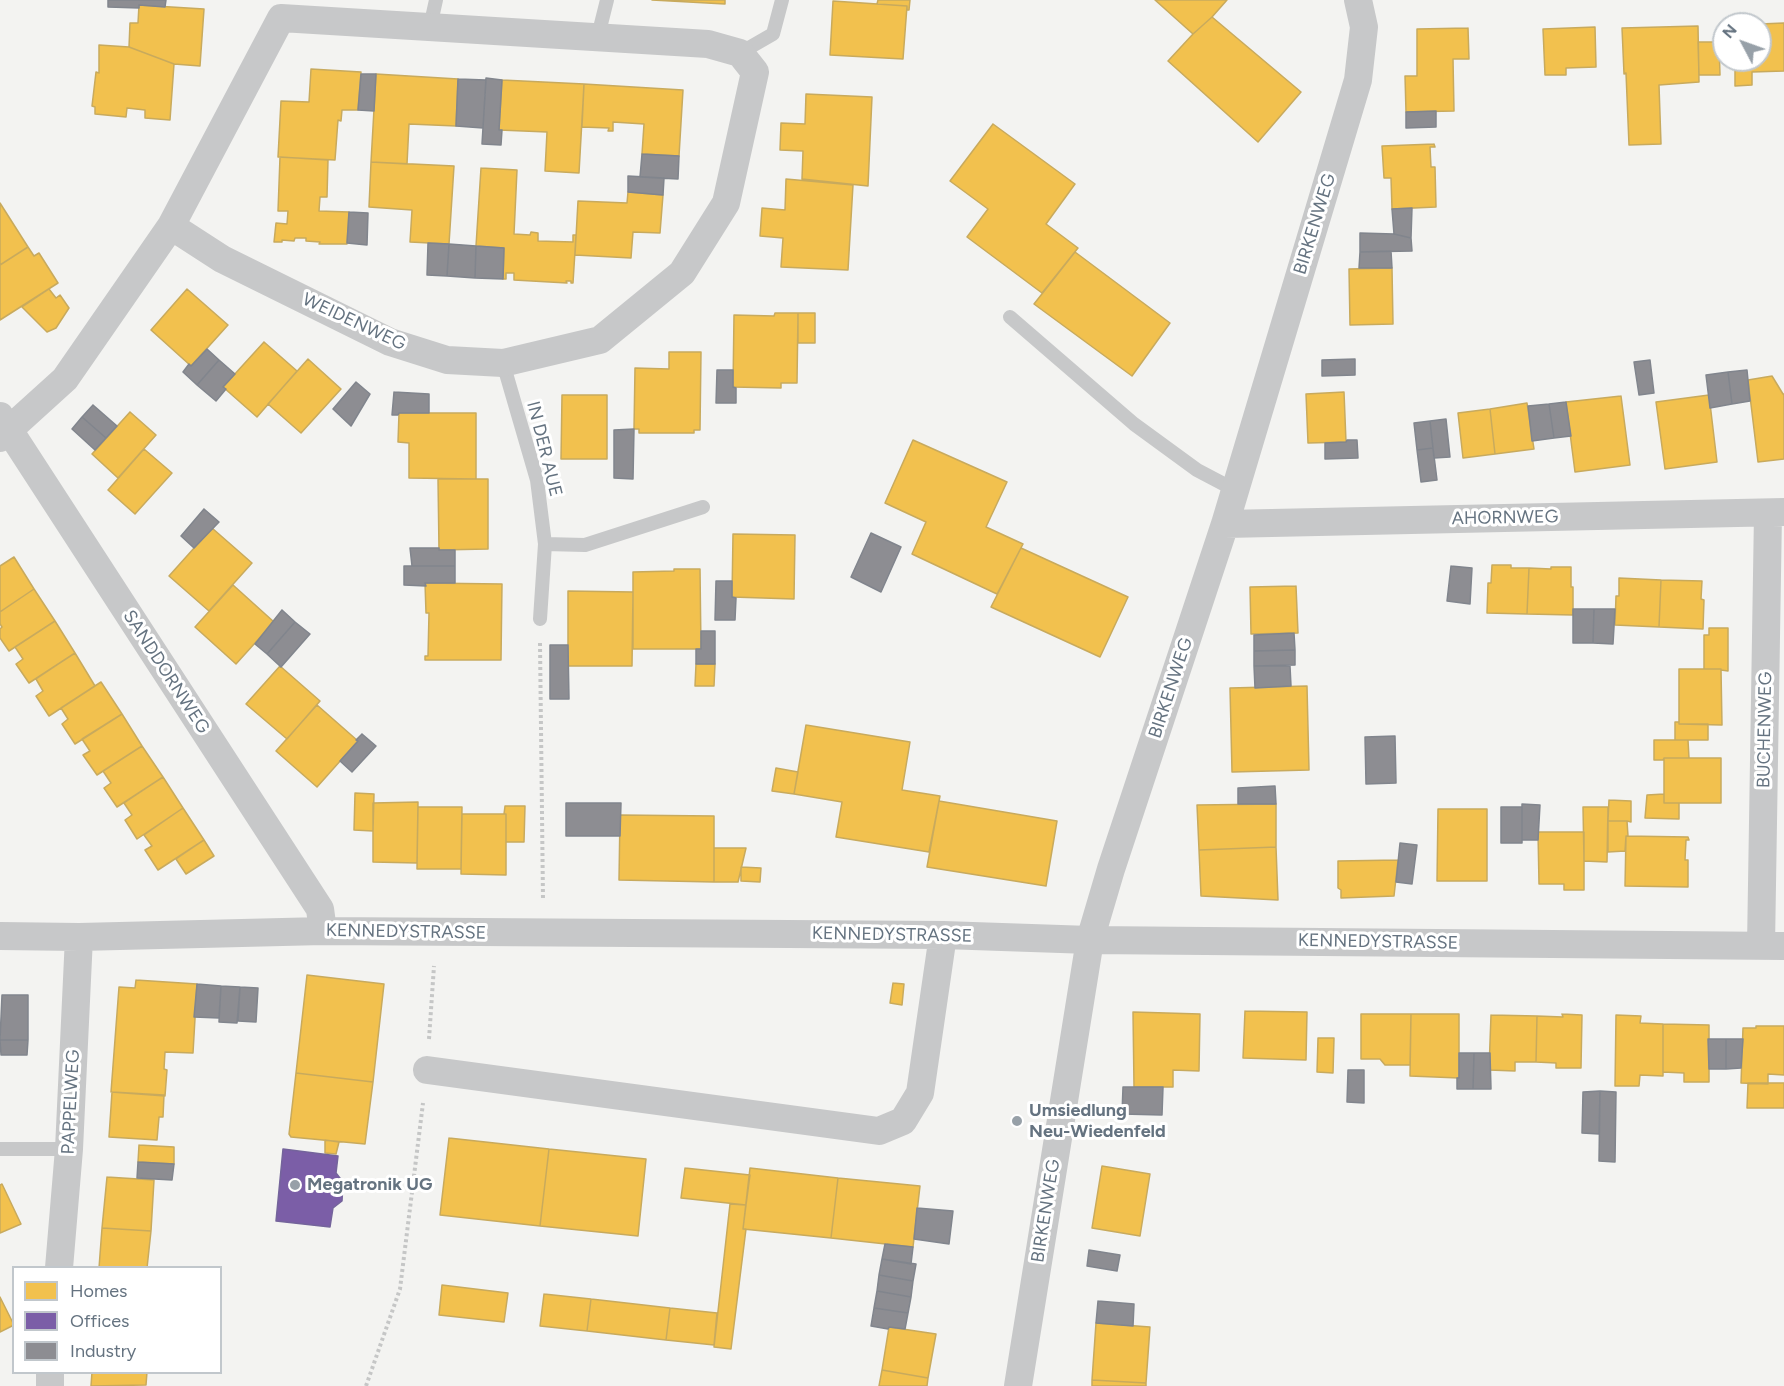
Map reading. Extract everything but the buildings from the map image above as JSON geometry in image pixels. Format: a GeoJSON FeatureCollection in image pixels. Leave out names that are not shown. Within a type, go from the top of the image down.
{"type":"FeatureCollection","features":[{"type":"Feature","properties":{"kind":"street","name":"BIRKENWEG"},"geometry":{"type":"LineString","coordinates":[[1018,1386],[1090,940],[1111,869],[1225,524],[1358,80],[1364,27],[1358,0]]}},
{"type":"Feature","properties":{"kind":"street"},"geometry":{"type":"LineString","coordinates":[[3,428],[65,379],[171,226],[281,9],[433,14],[598,36],[708,44],[740,53]]}},
{"type":"Feature","properties":{"kind":"street","name":"WEIDENWEG"},"geometry":{"type":"LineString","coordinates":[[171,226],[222,259],[390,342],[447,360],[503,363],[600,340],[682,273],[726,203],[755,72],[740,53]]}},
{"type":"Feature","properties":{"kind":"street","name":"SANDDORNWEG"},"geometry":{"type":"LineString","coordinates":[[3,428],[320,909],[322,931]]}},
{"type":"Feature","properties":{"kind":"street","name":"AHORNWEG"},"geometry":{"type":"LineString","coordinates":[[1225,524],[1776,513]]}},
{"type":"Feature","properties":{"kind":"street","name":"BUCHENWEG"},"geometry":{"type":"LineString","coordinates":[[1772,946],[1776,513]]}},
{"type":"Feature","properties":{"kind":"street","name":"KENNEDYSTRASSE"},"geometry":{"type":"LineString","coordinates":[[0,936],[79,937],[322,931],[943,935],[1090,940],[1772,946]]}},
{"type":"Feature","properties":{"kind":"street"},"geometry":{"type":"LineString","coordinates":[[427,1070],[879,1131],[903,1121],[920,1093],[943,935]]}},
{"type":"Feature","properties":{"kind":"street","name":"PAPPELWEG"},"geometry":{"type":"LineString","coordinates":[[59,1266],[69,1149],[79,937]]}},
{"type":"Feature","properties":{"kind":"lane"},"geometry":{"type":"LineString","coordinates":[[598,36],[607,0]]}},
{"type":"Feature","properties":{"kind":"lane"},"geometry":{"type":"LineString","coordinates":[[740,53],[772,34],[782,0]]}},
{"type":"Feature","properties":{"kind":"lane"},"geometry":{"type":"LineString","coordinates":[[1010,317],[1134,424],[1197,470],[1235,490]]}},
{"type":"Feature","properties":{"kind":"lane","name":"IN DER AUE"},"geometry":{"type":"LineString","coordinates":[[503,363],[537,480],[545,544],[540,619]]}},
{"type":"Feature","properties":{"kind":"lane"},"geometry":{"type":"LineString","coordinates":[[545,544],[585,545],[703,507]]}},
{"type":"Feature","properties":{"kind":"lane"},"geometry":{"type":"LineString","coordinates":[[0,1149],[69,1149]]}},
{"type":"Feature","properties":{"kind":"path"},"geometry":{"type":"LineString","coordinates":[[540,619],[543,933]]}},
{"type":"Feature","properties":{"kind":"path"},"geometry":{"type":"LineString","coordinates":[[366,1386],[400,1289],[427,1070],[436,933]]}},
{"type":"Feature","properties":{"kind":"place","name":"Umsiedlung Neu-Wiedenfeld"},"geometry":{"type":"Point","coordinates":[1017,1121]}},
{"type":"Feature","properties":{"kind":"place","name":"Megatronik UG"},"geometry":{"type":"Point","coordinates":[295,1185]}}]}
